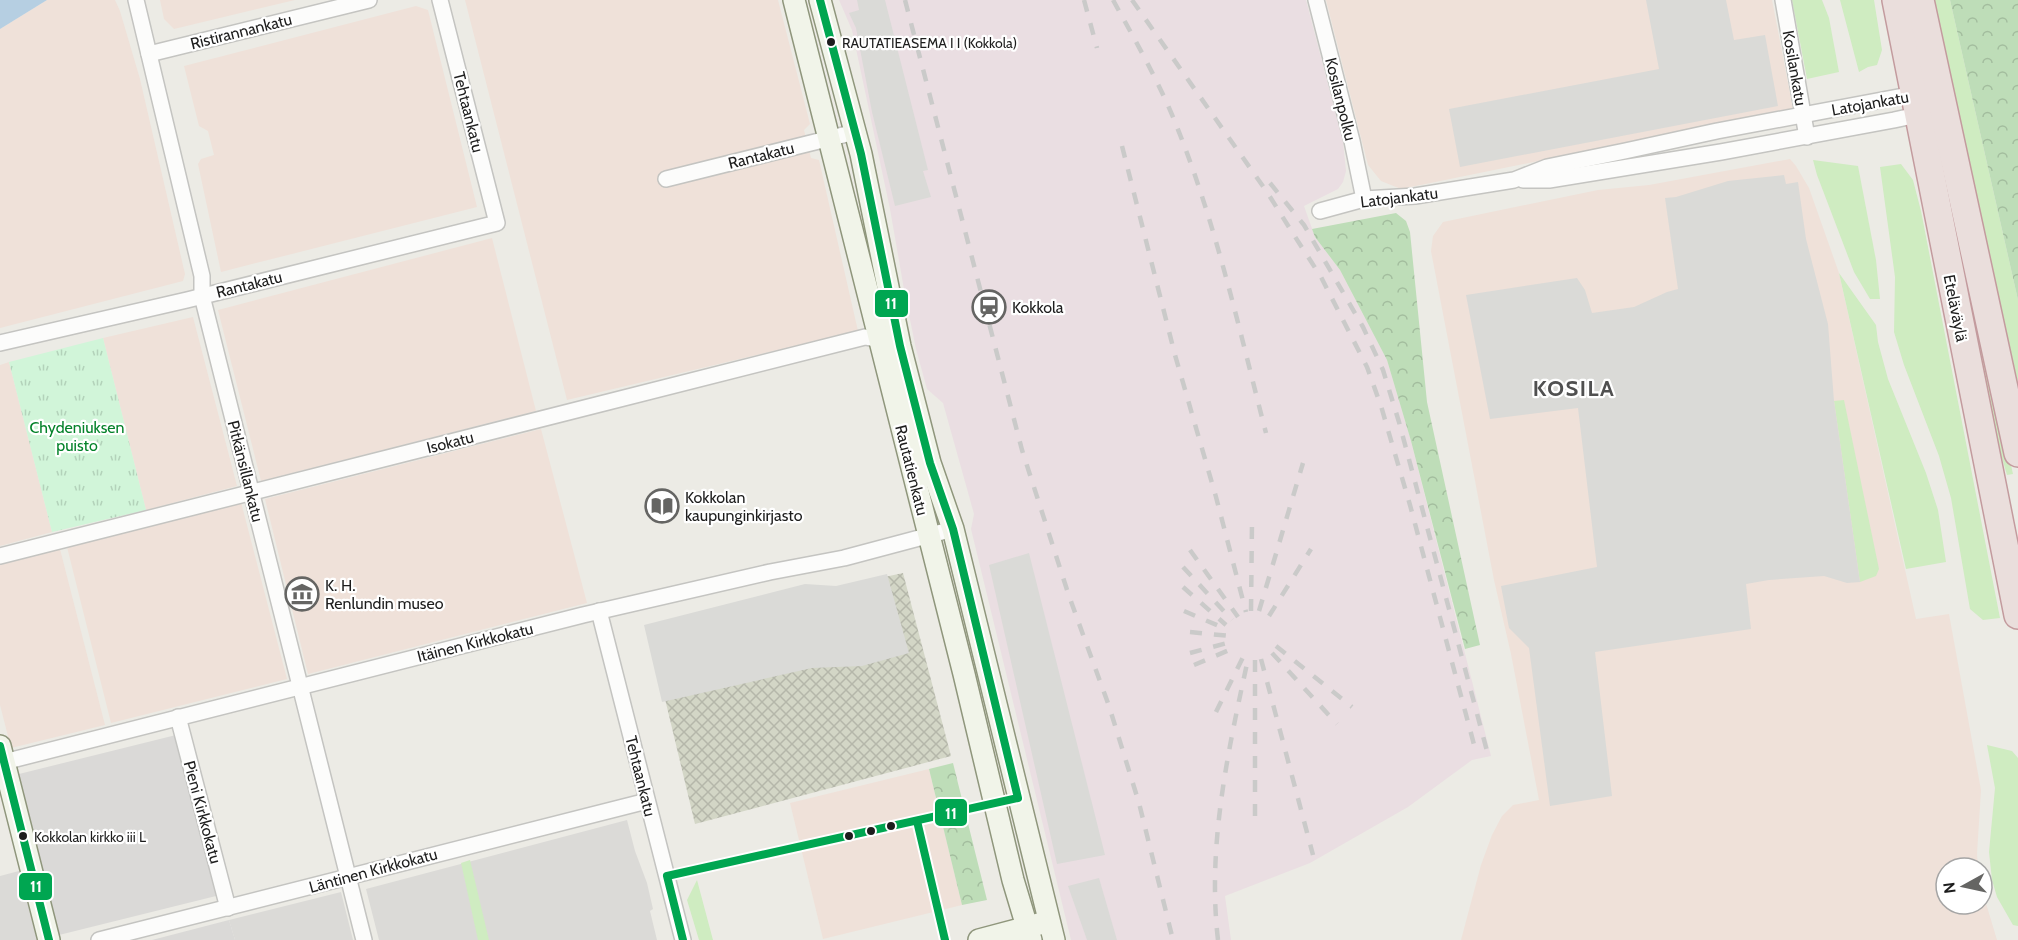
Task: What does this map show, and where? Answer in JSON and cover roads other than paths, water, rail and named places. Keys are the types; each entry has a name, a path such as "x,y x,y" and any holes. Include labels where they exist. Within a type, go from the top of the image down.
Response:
{"highway":[{"name":"Eteläväylä","path":"1896,0 2018,615"},
{"name":"Eteläväylä","path":"1920,0 2018,453"}],"main road":[{"name":"Rautatienkatu","path":"794,0 1013,880 1030,934"},
{"name":"Rautatienkatu","path":"820,0 855,132 900,346 930,463 953,529 1051,931"},
{"path":"1,757 49,940"},
{"path":"979,940 1051,931"}],"street":[{"name":"Pitkänsillankatu","path":"136,0 202,276 202,296 364,940"},
{"name":"Ristirannankatu","path":"149,54 369,0"},
{"name":"Tehtaankatu","path":"440,0 497,223"},
{"name":"Kosilanpolku","path":"1316,0 1365,199"},
{"name":"Kosilankatu","path":"1783,0 1807,137"},
{"name":"Latojankatu","path":"1320,211 1365,199 1415,196 1514,180 1550,180 1807,137 1940,99"},
{"name":"Latojankatu","path":"1514,180 1547,167 1804,114 1916,104"},
{"name":"Rantakatu","path":"666,179 855,132"},
{"name":"Rantakatu","path":"0,343 497,223"},
{"name":"Isokatu","path":"0,555 865,338 879,339 900,346"},
{"name":"Itäinen Kirkkokatu","path":"1,757 178,717 599,611 770,572 844,558 953,529"},
{"name":"Tehtaankatu","path":"599,611 683,940"},
{"name":"Pieni Kirkkokatu","path":"178,717 228,908"},
{"name":"Läntinen Kirkkokatu","path":"99,940 647,801"}],"water":[{"path":"0,0 47,0 0,29"}],"railway":[{"path":"905,0 1022,450 1069,596 1109,706 1139,803 1173,940"},
{"path":"1084,0 1097,48"},
{"path":"1113,0 1161,91 1190,160 1226,276 1266,433"},
{"path":"1132,0 1267,192 1321,277 1367,367 1410,505 1476,752"},
{"path":"1122,146 1175,355 1246,612"},
{"path":"1270,183 1304,225 1363,327 1383,370 1487,751"},
{"path":"1259,611 1303,463"},
{"path":"1251,611 1252,521"},
{"path":"1269,616 1311,549"},
{"path":"1190,550 1238,617"},
{"path":"1183,567 1232,620"},
{"path":"1183,587 1226,625"},
{"path":"1184,611 1226,629"},
{"path":"1190,632 1230,636"},
{"path":"1190,653 1231,642"},
{"path":"1276,646 1352,707"},
{"path":"1194,665 1234,648"},
{"path":"1272,653 1337,724"},
{"path":"1216,712 1243,657"},
{"path":"1218,940 1215,905 1217,834 1233,728 1248,659"},
{"path":"1261,659 1313,855"},
{"path":"1255,660 1255,822"}],"place":[{"name":"RAUTATIEASEMA I I (Kokkola)","path":"831,42"},
{"name":"Kokkola","path":"989,307"},
{"name":"Kokkolan kaupunginkirjasto","path":"662,506"},
{"name":"K. H. Renlundin museo","path":"302,594"},
{"name":"Kokkolan kirkko iii L","path":"23,836"}],"district":[{"name":"KOSILA","path":"1574,388"}],"park label":[{"name":"Chydeniuksen puisto","path":"77,436"}]}
